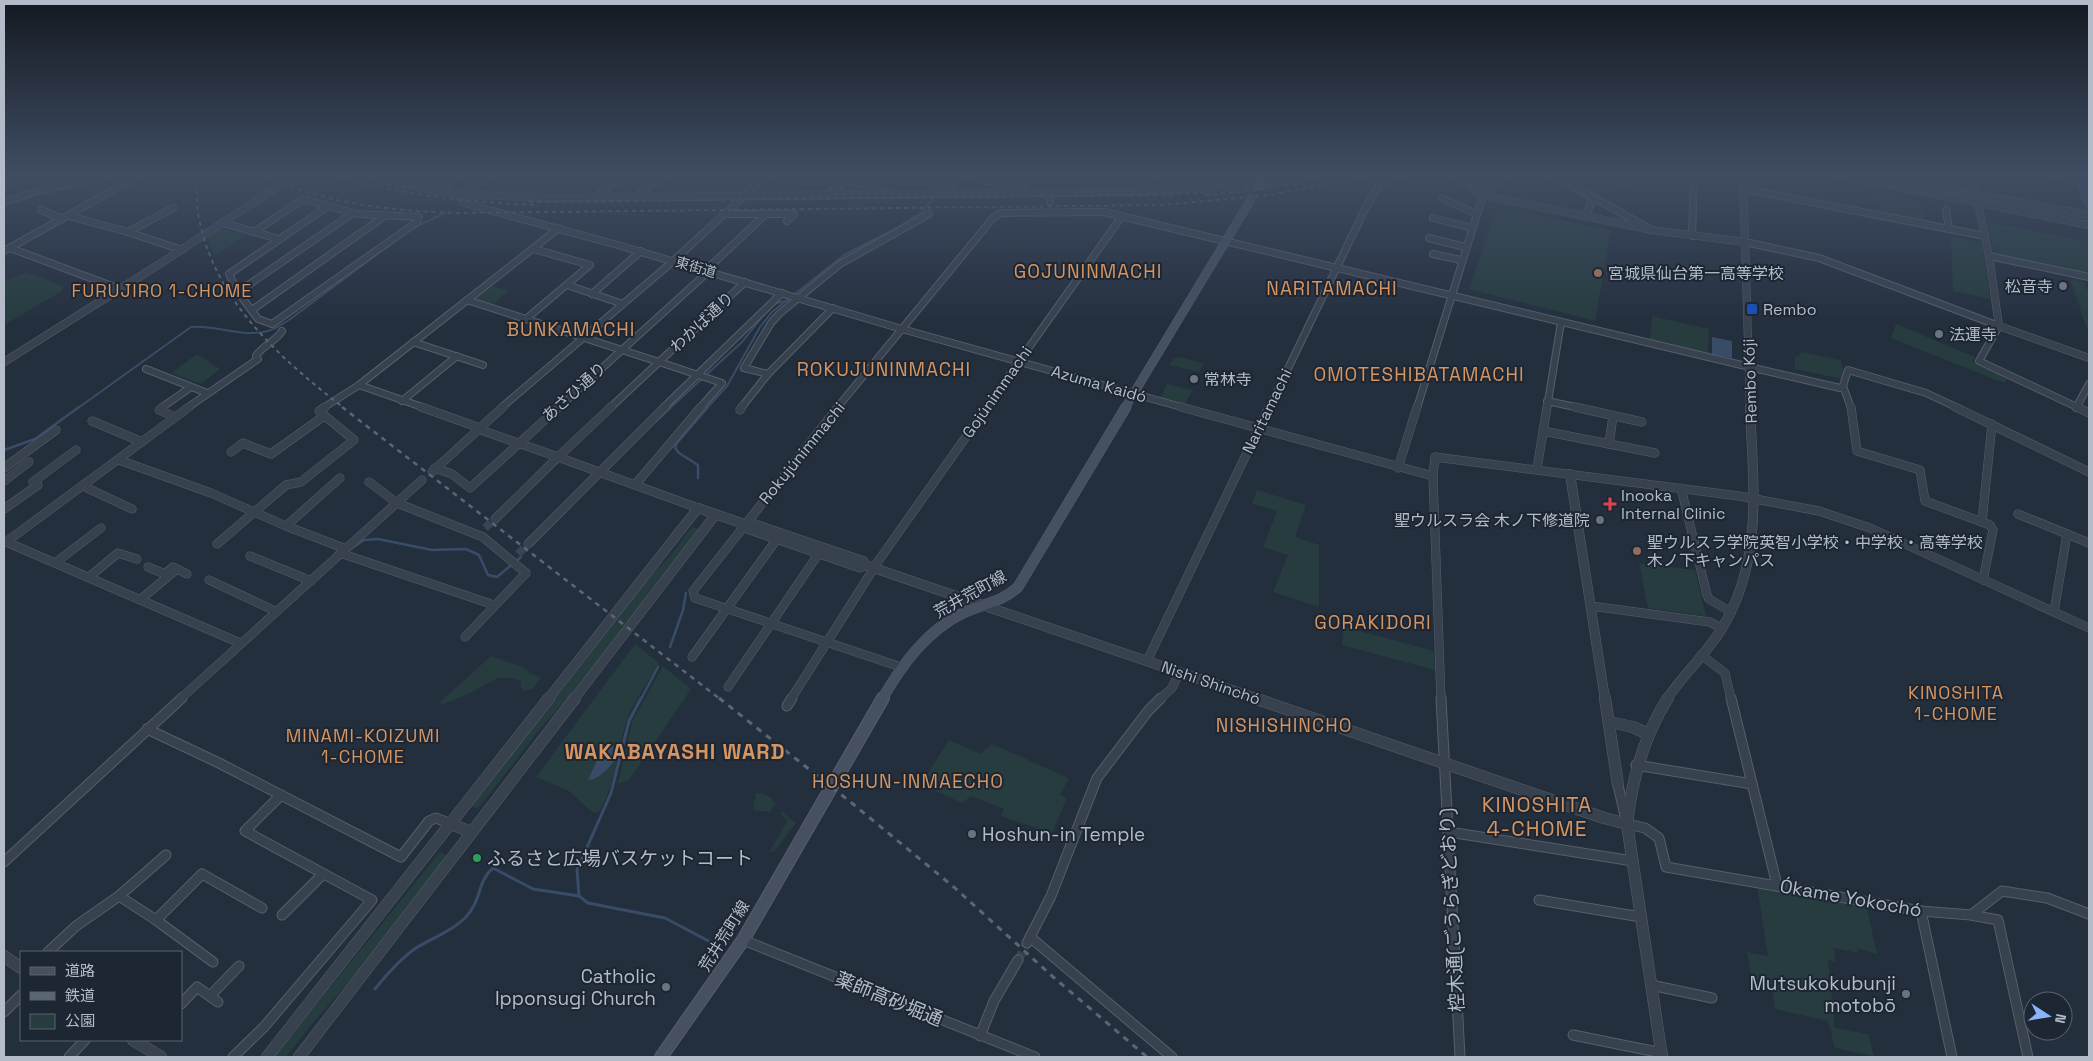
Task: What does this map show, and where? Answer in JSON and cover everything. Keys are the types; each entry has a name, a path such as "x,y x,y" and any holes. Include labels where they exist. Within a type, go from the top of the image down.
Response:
{"main road":[{"name":"荒井荒町線","path":"661,1057 720,976 743,940 901,667 922,643 957,616 1012,594 1018,587 1236,224"}],"street":[{"path":"4,251 56,224"},
{"path":"90,224 128,232 182,250"},
{"path":"128,232 144,224"},
{"path":"4,362 222,224"},
{"path":"225,224 279,239"},
{"path":"254,232 267,224"},
{"path":"302,224 228,274 238,292 258,319 272,324 414,224"},
{"path":"238,292 338,224"},
{"path":"252,310 374,224"},
{"name":"東街道","path":"539,224 800,298"},
{"path":"479,428 714,224"},
{"name":"あさひ通り","path":"479,428 434,470 452,474 470,488 707,271 756,224"},
{"path":"768,374 744,368 775,318 840,264 912,224"},
{"name":"Rokujúnimmachi","path":"727,609 695,598 693,591 744,524 902,328 990,224"},
{"name":"Gojúnimmachi","path":"787,706 869,567 1117,224"},
{"name":"Rokujúnimmachi","path":"1153,224 1749,367 1840,388 1843,386"},
{"name":"Naritamachi","path":"1147,661 1359,224"},
{"path":"1455,224 1472,228"},
{"path":"1398,468 1473,224"},
{"path":"1621,224 1692,236 1745,242 1819,258 2089,358"},
{"path":"1640,224 1652,230"},
{"path":"1692,224 1692,236"},
{"name":"Rembo Kóji","path":"1745,224 1753,498"},
{"path":"1922,224 1986,236"},
{"path":"1948,224 1949,229"},
{"path":"1983,224 1999,326 1979,361 2089,413"},
{"path":"217,544 286,485 301,482 354,440 319,411 359,385 559,228"},
{"path":"1429,238 1465,247"},
{"path":"10,248 120,289"},
{"path":"526,319 590,265 534,249"},
{"path":"592,294 641,252"},
{"path":"1433,254 1462,260"},
{"path":"1989,256 2089,277"},
{"name":"わかば通り","path":"495,519 558,457 745,282"},
{"path":"567,285 623,304"},
{"path":"528,544 702,377 785,293"},
{"name":"Azuma Kaidó","path":"800,298 1259,429 1433,476"},
{"path":"467,300 722,383 635,485"},
{"path":"740,410 768,374 833,308"},
{"path":"1536,469 1561,322"},
{"path":"5,542 175,417 258,359 256,356 259,351 275,341 282,331"},
{"path":"413,342 483,366"},
{"path":"402,401 457,356"},
{"path":"146,369 207,394"},
{"path":"1983,580 1993,530 1990,526 1925,501 1925,488 1920,483 1920,470 1857,452 1850,402 1843,386 1848,370 1926,393 2089,472"},
{"path":"2076,408 2089,384"},
{"path":"359,385 698,508 744,524 749,522 864,561 869,567"},
{"path":"175,417 159,410 191,387"},
{"path":"1547,401 1642,422"},
{"path":"231,452 243,443 271,454 324,416"},
{"path":"1609,444 1613,416"},
{"path":"92,421 142,442"},
{"path":"1982,522 1992,424"},
{"path":"4,468 56,430"},
{"path":"1543,430 1655,453"},
{"path":"4,509 38,484 33,482 76,450"},
{"path":"1433,476 1435,457 1753,498 1819,511 1849,521 2089,628"},
{"path":"119,460 212,494 343,551 494,605"},
{"path":"4,480 29,462"},
{"path":"1570,474 1618,785 1633,861 1662,1055 1573,1035"},
{"name":"椌木通(ごうらぎどおり)","path":"1433,476 1437,630 1460,1057"},
{"path":"286,526 340,478"},
{"path":"4,862 240,643 422,480"},
{"path":"369,482 397,503 478,535 515,560 526,573 465,637"},
{"path":"83,486 132,509"},
{"path":"1681,488 1707,595 1709,599 1731,612"},
{"path":"1627,824 1636,765 1648,734 1670,695 1721,628 1742,590 1752,553 1753,498"},
{"path":"267,1057 698,508"},
{"path":"299,1057 716,514"},
{"path":"2018,514 2089,543"},
{"path":"744,524 744,528 818,554 860,568 869,567"},
{"path":"55,563 101,528"},
{"path":"478,535 485,528"},
{"path":"2054,612 2067,534"},
{"path":"692,657 777,539"},
{"path":"5,542 240,643"},
{"path":"89,577 118,553 137,559"},
{"path":"728,687 818,554"},
{"path":"250,556 311,581"},
{"path":"148,567 165,574 173,568 187,574"},
{"name":"Nishi Shinchó","path":"869,567 1604,818 1627,824"},
{"path":"141,599 177,569"},
{"path":"209,580 276,611"},
{"path":"1591,606 1710,622 1721,628"},
{"path":"727,609 901,667"},
{"path":"1701,655 1725,673 1777,885"},
{"path":"1172,1057 1029,940 1051,896 1097,778 1148,711 1172,688 1179,673"},
{"path":"1609,722 1633,726 1648,734"},
{"path":"147,729 219,762 400,857 429,821 436,818 471,832"},
{"path":"1636,765 1752,784"},
{"path":"233,1057 264,1027 372,900 245,832 281,795"},
{"name":"Ókame Yokochó","path":"1627,824 1644,828 1659,838 1666,867 1921,911 1971,915 1998,920 2028,1057"},
{"path":"1449,832 1633,861"},
{"path":"49,951 76,926 119,896 166,855"},
{"path":"156,920 202,874 262,908"},
{"path":"282,915 323,874"},
{"path":"1971,915 2002,891 2032,893 2089,914"},
{"path":"119,896 156,920 213,962"},
{"path":"1539,900 1641,917"},
{"path":"1921,911 1952,1057"},
{"name":"薬師高砂堀通","path":"743,940 1036,1057"},
{"path":"330,950 346,957"},
{"path":"4,956 20,967"},
{"path":"980,1036 994,1001 1018,960"},
{"path":"182,1003 196,987 214,999 239,966"},
{"path":"1651,985 1712,998"},
{"path":"4,1012 20,996"},
{"path":"69,1057 84,1041"},
{"path":"142,1042 161,1057"}],"green space":[{"path":"1492,224 1579,224 1611,230 1595,321 1469,289"},
{"path":"1988,224 2089,242 2089,274 2000,256 1994,252"},
{"path":"224,229 247,235 215,256 207,237 218,230"},
{"path":"1951,236 1982,243 1990,299 1953,291"},
{"path":"26,272 63,286 62,291 4,325 4,282"},
{"path":"2070,279 2084,282 2089,291 2089,330 2087,329"},
{"path":"492,286 509,291 492,305 475,300 474,297"},
{"path":"1652,316 1709,329 1708,354 1650,340"},
{"path":"1896,324 1975,357 1972,361 2008,378 2004,383 1891,338"},
{"path":"1801,352 1841,360 1844,373 1842,379 1795,369 1795,356 1798,357"},
{"path":"196,355 220,369 201,384 171,373"},
{"path":"1182,357 1204,364 1199,372 1169,365 1173,359"},
{"path":"1167,384 1193,390 1183,406 1160,399"},
{"path":"1257,490 1306,505 1295,537 1319,545 1319,607 1273,592 1288,555 1263,547 1277,511 1252,504"},
{"path":"692,527 699,529 577,687 540,729 478,809 471,806 643,584 670,556"},
{"path":"1639,563 1695,570 1706,616 1648,608"},
{"path":"1344,627 1434,651 1435,670 1342,645"},
{"path":"635,644 659,663 627,720 605,801 599,812 592,812 569,791 536,777"},
{"path":"491,656 525,668 530,673 541,678 533,688 525,691 521,688 521,682 514,678 498,678 468,694 444,704 439,703"},
{"path":"663,666 691,689 629,780 618,784 632,722"},
{"path":"949,740 980,754 992,744 1069,778 1060,795 1067,798 1052,833 1001,816 1004,809 971,796 962,803 921,784"},
{"path":"756,793 768,796 778,806 774,805 770,812 753,810"},
{"path":"782,812 796,823 774,852 770,851 787,821 780,813"},
{"path":"440,852 447,856 355,975 286,1057 274,1057"},
{"path":"1757,886 1866,904 1877,954 1857,948 1858,953 1834,948 1836,962 1828,960 1835,1028 1868,1034 1874,1056 1835,1048 1828,1021 1775,1009 1771,984 1752,980 1747,952 1768,956"}],"water":[{"path":"1712,337 1732,341 1732,358 1712,354"},
{"path":"613,746 615,756 611,765 599,776 588,780 603,747"}],"waterway":[{"path":"413,228 423,224"},
{"path":"786,301 844,255 904,224"},
{"path":"78,408 191,327 249,333 259,333 276,328 400,237"},
{"path":"707,408 727,386 760,327 772,312 786,301"},
{"path":"776,303 786,301"},
{"path":"670,408 742,342 766,312"},
{"path":"4,450 35,439 79,407"},
{"path":"656,421 671,407"},
{"path":"698,478 698,465 679,453 675,448 677,443 708,407"},
{"path":"531,546 571,506"},
{"path":"352,548 364,540 378,539 432,550 466,549 479,555 488,575 497,577 521,557"},
{"path":"670,647 683,610 686,593"},
{"path":"641,699 658,667"},
{"path":"579,896 577,870 611,793 629,721 641,698"},
{"path":"375,989 410,952 454,927 465,918 474,905 484,879 493,868 533,889 579,896"},
{"path":"579,896 588,903 665,918 718,946"}],"tunnel":[{"path":"485,528 495,519"},
{"path":"518,554 528,544"},
{"path":"1018,960 1027,943"}],"railway":[{"path":"201,224 209,252 221,279 255,328 298,370 344,408"},
{"path":"342,407 720,699"},
{"path":"719,698 955,888 1052,976 1147,1057"}],"place":[{"name":"宮城県仙台第一高等学校","path":"1598,273"},
{"name":"松音寺","path":"2063,286"},
{"name":"Rembo","path":"1752,309"},
{"name":"法運寺","path":"1939,334"},
{"name":"常林寺","path":"1194,379"},
{"name":"Inooka Internal Clinic","path":"1610,504"},
{"name":"聖ウルスラ会 木ノ下修道院","path":"1600,520"},
{"name":"聖ウルスラ学院英智小学校・中学校・高等学校 木ノ下キャンパス","path":"1637,551"},
{"name":"Hoshun-in Temple","path":"972,834"},
{"name":"ふるさと広場バスケットコート","path":"477,858"},
{"name":"Catholic Ipponsugi Church","path":"666,987"},
{"name":"Mutsukokubunji motobō","path":"1906,994"}],"district":[{"name":"GOJUNINMACHI","path":"1088,271"},
{"name":"NARITAMACHI","path":"1332,288"},
{"name":"FURUJIRO 1-CHOME","path":"162,290"},
{"name":"BUNKAMACHI","path":"571,329"},
{"name":"ROKUJUNINMACHI","path":"884,369"},
{"name":"OMOTESHIBATAMACHI","path":"1419,374"},
{"name":"GORAKIDORI","path":"1373,622"},
{"name":"KINOSHITA 1-CHOME","path":"1956,702"},
{"name":"NISHISHINCHO","path":"1284,725"},
{"name":"MINAMI-KOIZUMI 1-CHOME","path":"363,745"},
{"name":"WAKABAYASHI WARD","path":"675,751"},
{"name":"HOSHUN-INMAECHO","path":"908,781"},
{"name":"KINOSHITA 4-CHOME","path":"1537,816"}]}
